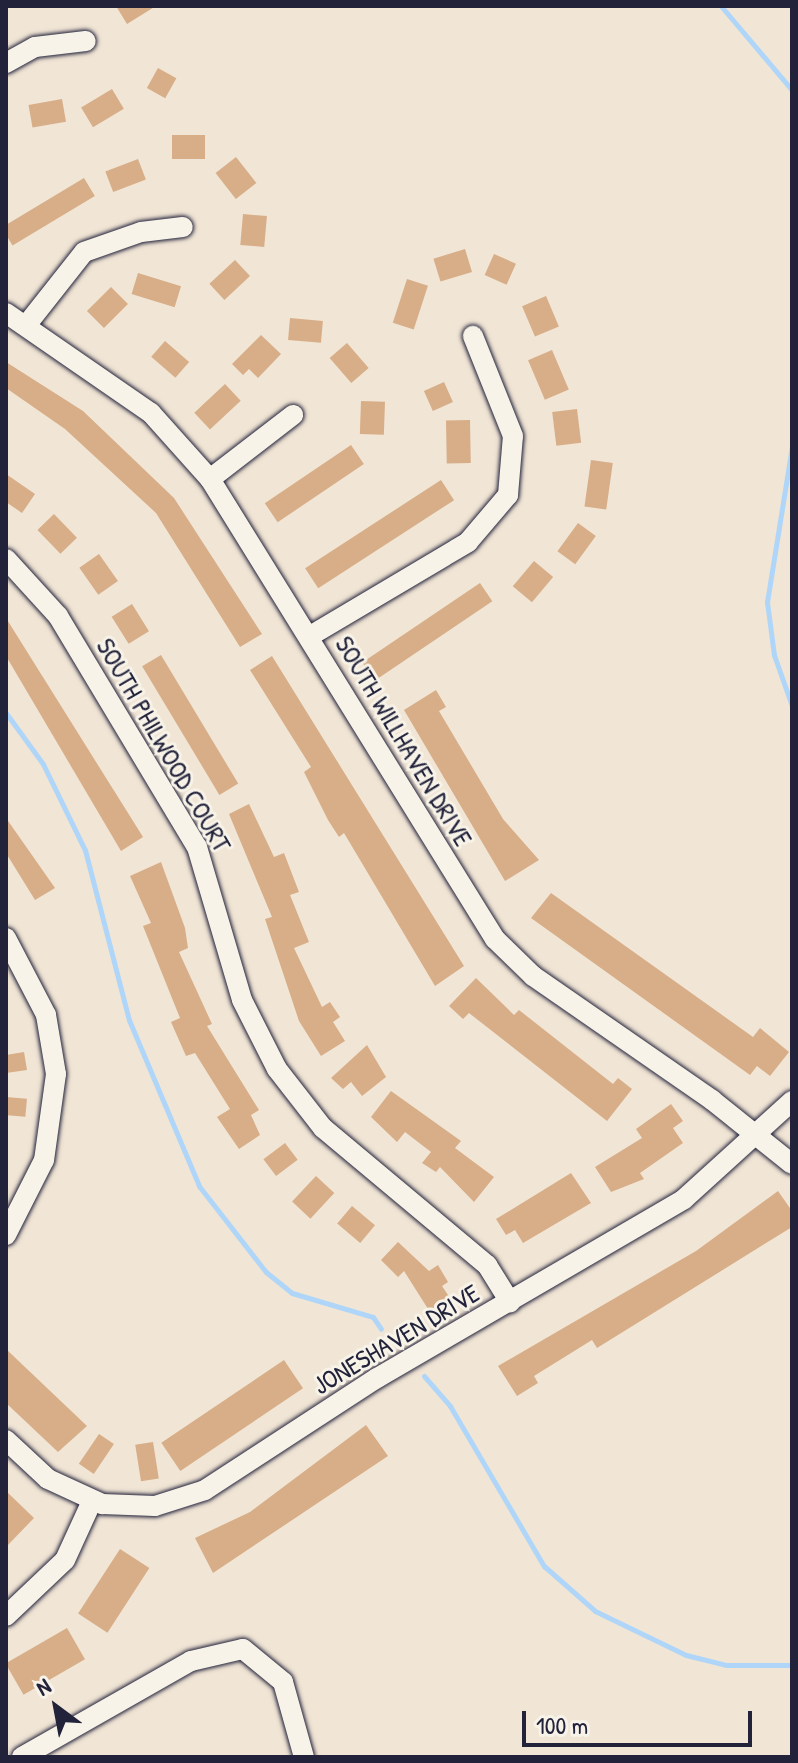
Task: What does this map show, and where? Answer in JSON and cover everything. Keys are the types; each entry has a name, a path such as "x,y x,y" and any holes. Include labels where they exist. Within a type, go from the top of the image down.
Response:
{"street":[{"path":"6,63 35,47 86,41"},
{"path":"28,323 84,252 141,232 183,227"},
{"name":"SOUTH WILLHAVEN DRIVE","path":"6,313 28,323 151,413 210,479 495,939 533,976 758,1135 792,1164"},
{"path":"310,636 468,542 508,495 513,436 473,336"},
{"path":"210,479 293,415"},
{"name":"SOUTH PHILWOOD COURT","path":"6,559 58,616 197,847 242,1000 277,1069 323,1128 487,1265 510,1302"},
{"path":"6,938 46,1015 56,1074 44,1160 6,1235"},
{"name":"JONESHAVEN DRIVE","path":"6,1440 48,1479 92,1501 155,1506 205,1490 684,1199 792,1101"},
{"path":"6,1616 31,1600 65,1560 92,1501"},
{"path":"22,1757 191,1661 243,1649 283,1682 304,1757"}],"building":[{"path":"116,6 156,6 127,24"},
{"path":"158,68 176,78 165,98 147,88"},
{"path":"112,89 124,109 93,127 81,108"},
{"path":"62,99 66,122 33,128 29,105"},
{"path":"172,135 205,135 205,159 172,159"},
{"path":"236,157 256,183 236,199 216,173"},
{"path":"138,159 146,180 113,192 105,172"},
{"path":"84,178 95,196 13,245 6,235 6,225"},
{"path":"243,214 267,216 264,247 240,245"},
{"path":"465,249 472,272 440,282 433,259"},
{"path":"494,254 516,264 507,285 485,275"},
{"path":"235,260 250,276 224,300 209,284"},
{"path":"138,273 181,286 175,307 132,294"},
{"path":"407,279 428,286 414,330 393,323"},
{"path":"111,287 128,304 104,328 87,311"},
{"path":"546,296 559,326 535,337 522,306"},
{"path":"290,318 323,321 321,343 288,340"},
{"path":"261,335 281,354 258,378 249,369 243,375 232,364"},
{"path":"165,341 189,362 175,378 151,357"},
{"path":"347,343 369,368 351,383 330,358"},
{"path":"552,350 569,390 545,400 528,360"},
{"path":"6,362 83,411 174,498 262,634 240,647 156,513 65,429 6,388"},
{"path":"444,382 453,402 433,411 424,391"},
{"path":"225,384 241,401 210,429 194,413"},
{"path":"361,401 385,402 384,435 360,434"},
{"path":"577,409 581,443 556,446 552,412"},
{"path":"446,420 470,420 471,463 447,463"},
{"path":"351,445 364,464 278,522 265,503"},
{"path":"591,460 613,463 606,510 584,507"},
{"path":"6,474 35,494 22,513 6,502"},
{"path":"441,480 454,500 318,588 305,568"},
{"path":"54,514 77,538 60,554 37,530"},
{"path":"578,523 596,536 575,564 557,551"},
{"path":"99,554 118,581 98,595 79,568"},
{"path":"534,561 553,577 532,602 513,586"},
{"path":"480,583 492,601 375,681 362,662"},
{"path":"132,604 149,631 129,644 112,617"},
{"path":"6,618 143,837 121,851 6,656"},
{"path":"161,655 238,784 219,795 142,666"},
{"path":"272,656 464,966 435,986 344,833 339,837 328,820 304,772 311,767 250,670"},
{"path":"436,690 446,707 439,711 503,819 539,860 505,881 404,710"},
{"path":"249,804 274,857 284,853 299,892 290,895 309,942 294,948 322,1007 330,1002 340,1017 333,1022 345,1041 321,1056 299,1021 265,919 272,917 229,814"},
{"path":"6,818 55,888 35,900 6,853"},
{"path":"161,862 185,928 188,948 179,952 212,1024 207,1026 259,1110 251,1115 260,1135 239,1149 217,1117 230,1109 195,1053 186,1056 171,1022 180,1018 143,926 151,923 130,876"},
{"path":"551,893 753,1037 760,1028 789,1052 770,1076 757,1066 750,1075 531,918"},
{"path":"476,978 514,1015 519,1010 613,1084 618,1078 632,1089 607,1121 469,1013 463,1019 449,1006"},
{"path":"367,1045 386,1077 362,1096 351,1082 343,1089 331,1078"},
{"path":"24,1052 27,1070 6,1073 6,1055"},
{"path":"391,1091 461,1141 455,1148 494,1177 474,1202 440,1167 436,1172 422,1163 431,1152 405,1132 397,1142 371,1117"},
{"path":"6,1097 27,1099 25,1117 6,1115"},
{"path":"671,1104 683,1121 673,1128 683,1143 640,1173 644,1179 611,1192 595,1167 642,1138 636,1129"},
{"path":"285,1143 298,1160 276,1176 263,1159"},
{"path":"571,1173 591,1203 523,1243 515,1230 506,1235 496,1219"},
{"path":"316,1176 334,1193 310,1219 292,1202"},
{"path":"778,1191 792,1211 792,1227 597,1348 592,1340 534,1376 538,1383 517,1396 498,1366 696,1251"},
{"path":"352,1206 375,1225 360,1243 337,1224"},
{"path":"398,1242 429,1271 438,1265 448,1282 442,1286 450,1298 430,1312 404,1271 398,1277 381,1260"},
{"path":"6,1349 87,1426 58,1452 6,1403"},
{"path":"284,1360 303,1388 180,1471 161,1443"},
{"path":"366,1425 388,1456 213,1573 195,1538 250,1512"},
{"path":"99,1434 114,1444 94,1474 79,1464"},
{"path":"153,1442 159,1479 141,1481 135,1445"},
{"path":"6,1491 34,1518 6,1547"},
{"path":"120,1549 149,1568 107,1633 78,1614"},
{"path":"67,1628 85,1659 24,1695 6,1663"}],"waterway":[{"path":"721,6 792,90"},
{"path":"792,446 767,602 774,655 792,706"},
{"path":"6,713 43,764 85,850 129,1020 199,1186 266,1272 292,1293 373,1317 381,1329"},
{"path":"424,1376 450,1406 544,1566 595,1611 686,1655 726,1665 792,1665"}]}
